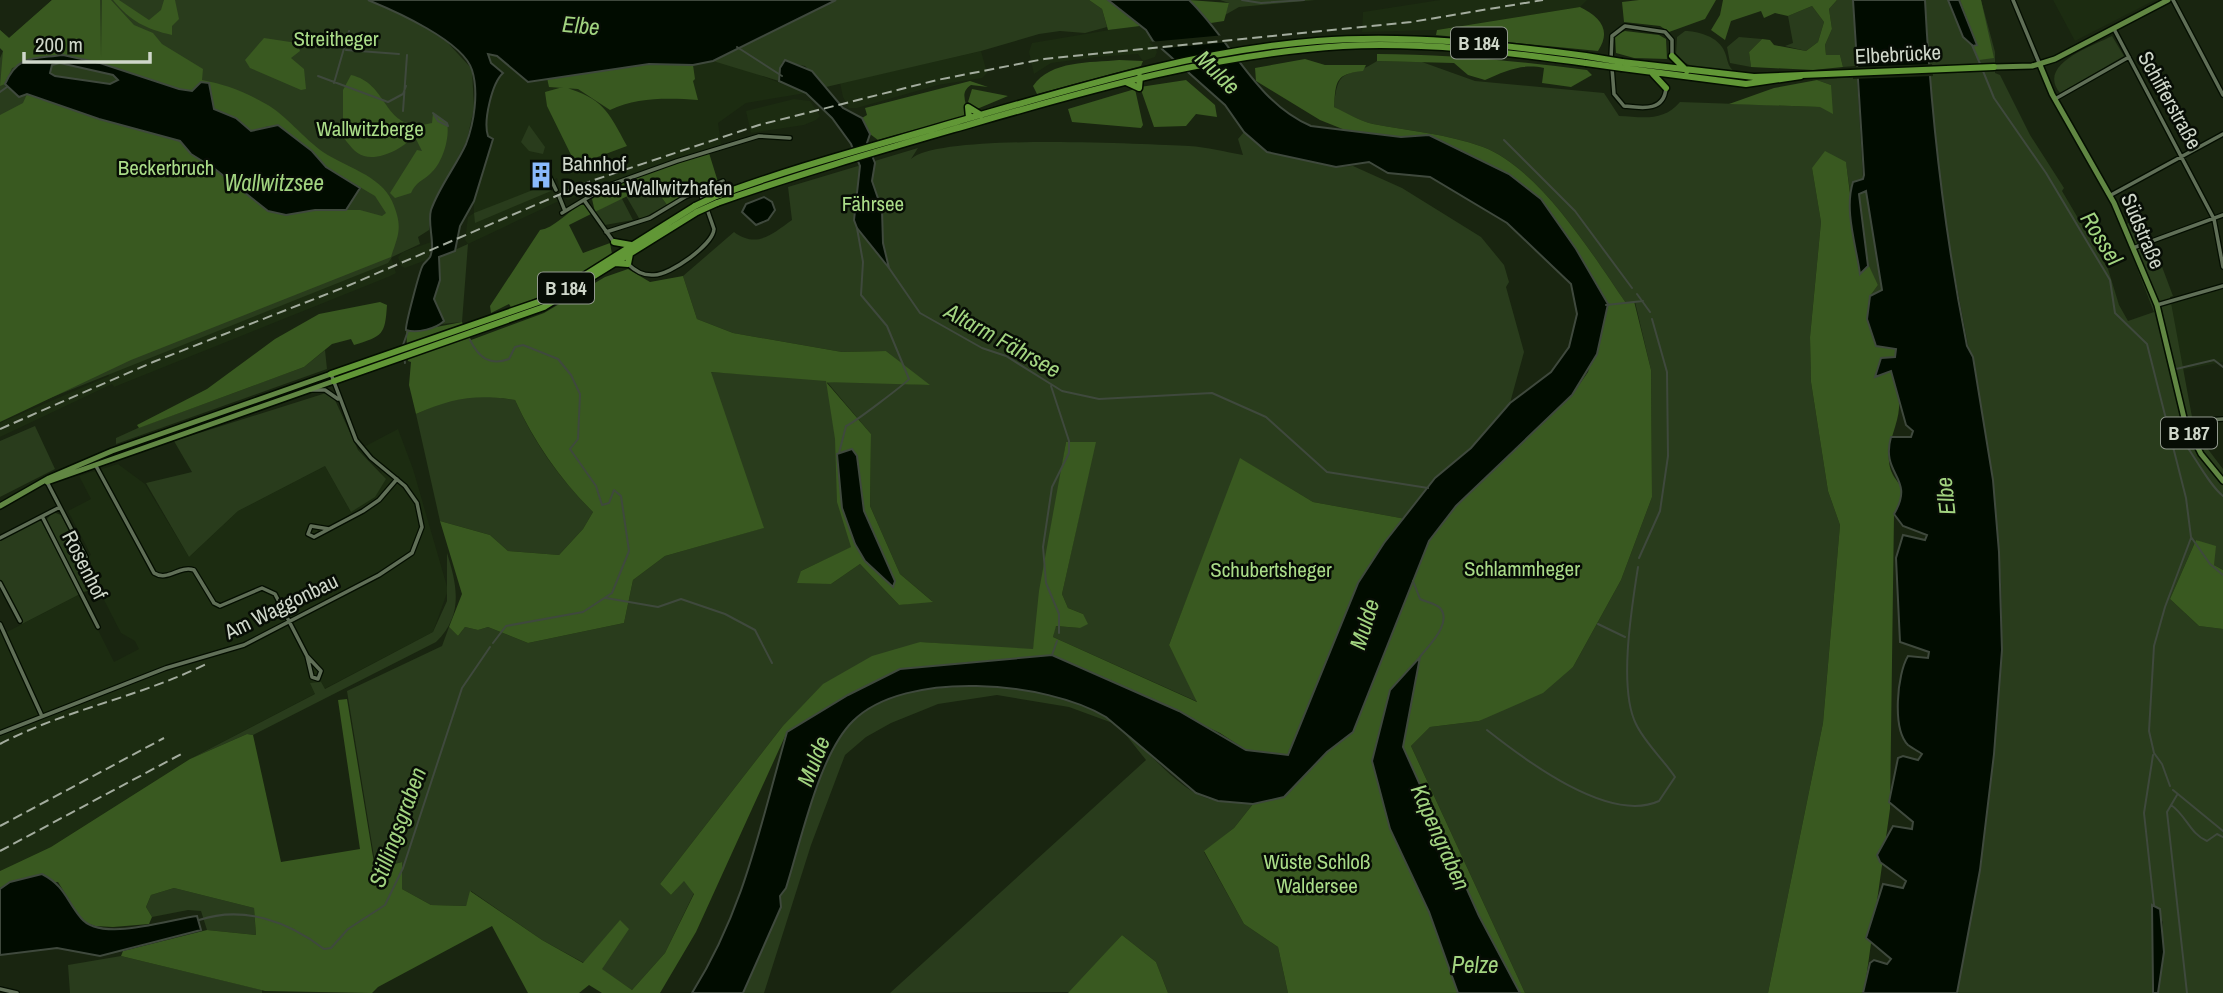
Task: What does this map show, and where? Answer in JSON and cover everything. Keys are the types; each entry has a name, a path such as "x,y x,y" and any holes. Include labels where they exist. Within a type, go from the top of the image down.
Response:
{"highway":[{"name":"B 184","path":"881,147 1163,68 1247,53 1316,45 1453,41 1586,59 1653,73 1746,84 1802,76"},
{"path":"1666,68 1672,56 1686,71"},
{"name":"B 184","path":"1622,65 1754,77 1802,76"},
{"name":"Elbebrücke","path":"1802,76 1994,67"},
{"name":"B 184","path":"1062,95 1124,81 1139,88 1140,77 1163,68"},
{"path":"1653,73 1665,88 1671,75"},
{"path":"969,118 968,107 981,115"},
{"name":"B 184","path":"467,331 547,299 631,245 715,200 969,118 1009,110"},
{"name":"B 184","path":"332,378 397,354 544,307 696,209"},
{"path":"618,254 614,242 631,245"},
{"path":"615,263 628,264 630,254"}],"main road":[{"name":"B 184","path":"1994,67 2040,65 2170,0"},
{"name":"Südstraße","path":"2040,65 2054,99 2111,195 2157,305 2185,422 2201,454 2223,481"},
{"name":"B 184","path":"47,482 311,390 332,378"},
{"name":"B 184","path":"0,506 101,455 332,378"}],"street":[{"name":"Südstraße","path":"2012,0 2040,65"},
{"path":"2170,0 2223,95"},
{"path":"1665,88 1662,100 1655,106 1620,104 1614,90 1611,38 1614,31 1625,26 1662,31 1672,40 1672,56"},
{"name":"Schifferstraße","path":"2114,29 2214,219 2223,267"},
{"path":"2054,99 2129,57"},
{"path":"559,196 563,212 616,182 749,139 771,134 790,138"},
{"path":"2111,195 2223,134"},
{"path":"544,165 556,190"},
{"path":"607,232 650,218 723,181"},
{"path":"628,264 642,274 661,274 710,242 714,226 699,191"},
{"path":"584,200 614,242"},
{"path":"2133,248 2223,215"},
{"path":"2157,305 2223,286"},
{"name":"Am Waggonbau","path":"0,733 166,668 231,650 397,565 414,550 421,535 421,514 411,494 371,458 356,440 332,378"},
{"path":"311,390 325,390 339,400"},
{"path":"2194,421 2223,419"},
{"path":"95,464 154,573 163,576 187,568 194,570 214,603 220,606 257,590 269,589 307,656 312,677 318,679 322,672 307,656"},
{"path":"329,529 313,525 308,534 314,537 329,529 374,505 397,479"},
{"name":"Rosenhof","path":"47,482 86,557"},
{"name":"Rosenhof","path":"0,538 60,507"},
{"name":"Rosenhof","path":"43,518 98,627"},
{"path":"0,583 20,621"},
{"path":"0,624 41,715"},
{"path":"0,989 18,993"}],"shaded area":[{"path":"1440,0 1587,0 1580,7 1437,30 1362,32 1363,12"},
{"path":"2053,0 2155,0 2075,41"},
{"path":"1140,26 1151,36 1157,52 1155,57 1143,61 1138,54 1051,63 1034,74 1029,52 1032,43"},
{"path":"981,51 987,73 982,78 938,85 857,108 849,108 843,97 840,83"},
{"path":"492,53 528,82 713,61 739,67 806,93 746,103 718,123 721,145 568,200 562,196 557,178 548,184 559,201 468,244 465,240 468,217 474,213 474,201 493,139 488,136 485,125 493,81 487,54"},
{"path":"794,99 810,101 820,116 804,125 751,133 746,111"},
{"path":"431,242 429,259 405,268 401,266 398,257 403,252"},
{"path":"391,257 396,273 388,277 114,387 112,384 0,437 0,423 109,376 107,371"},
{"path":"2223,289 2223,362 2182,370 2171,302"},
{"path":"398,429 413,469 448,590 433,632 190,759 51,847 0,871 0,629 3,634 80,594 114,662 139,649 135,641 121,633 83,559 91,555 68,511 91,499 79,476 118,464 145,484 189,557 238,511 325,466 351,512 382,472 358,450"}],"green space":[{"name":"Beckerbruch","path":"52,0 368,0 417,22 446,41 472,69 474,108 467,140 431,210 429,230 418,237 420,244 392,257 388,263 0,418 0,58 3,51 0,48 0,30 9,38"},
{"path":"52,0 100,0 101,57 102,0 111,0 134,25 153,33 162,44 203,69 202,80 235,89 266,104 323,152 379,184 392,201 398,217 398,236 391,257 131,360 0,422 0,115 23,103 27,94 98,119 180,141 191,154 215,169 244,193 286,215 315,210 360,210 382,216 386,213 375,196 326,167 312,151 269,126 251,131 236,118 214,109 208,83 201,82 192,91 179,89 100,63 63,55 12,68 5,84 0,86 3,51 0,48 0,30 9,38"},
{"path":"113,0 119,0 149,20 161,10 164,0 175,0 179,19 172,26 172,35 163,33 132,19"},
{"path":"836,0 1089,0 1102,9 1107,27 1085,33 1060,31 1039,34 981,51 826,87 805,66 782,62 779,81 713,61"},
{"path":"1089,0 1108,0 1140,26 1108,30 1102,9"},
{"path":"1189,0 1229,3 1224,21 1211,23"},
{"path":"1220,0 1315,0 1239,7 1225,15 1229,3"},
{"path":"1716,0 1705,19 1669,32 1660,26 1624,22 1622,2"},
{"path":"1723,0 1837,0 1829,9 1832,29 1825,45 1826,55 1840,55 1843,67 1813,70 1751,67 1749,52 1762,39 1770,40 1774,45 1806,51 1818,42 1824,22 1812,6 1788,16 1775,13 1764,18 1761,11 1731,21 1725,40 1711,30 1720,15"},
{"path":"1837,0 1853,0 1856,66 1843,67 1840,55 1826,55 1825,45 1832,29 1829,9"},
{"path":"1925,0 1948,0 1954,17 1974,32 1959,0 1981,0 1995,52 1995,73 2000,75 2030,135 2064,188 2062,191 2108,269 2119,305 2128,321 2154,312 2121,227 2143,216 2173,296 2170,297 2192,417 2204,444 2223,469 2223,570 2214,565 2206,544 2196,540 2170,599 2199,626 2223,629 2223,993 2158,993 2163,922 2152,908 2153,993 1957,993 1980,870 2002,650 2001,583 1988,450 1945,224 1932,119"},
{"path":"1960,0 1981,0 1994,58 1979,60 1973,46 1977,45"},
{"path":"1812,6 1824,22 1818,42 1806,51 1785,46 1793,43 1788,16"},
{"path":"1580,7 1602,25 1604,37 1598,51 1436,35 1437,30"},
{"path":"1625,31 1659,35 1666,39 1667,59 1634,58 1616,53 1615,35"},
{"path":"1685,31 1700,33 1715,40 1722,47 1730,67 1736,73 1703,69 1681,60 1676,55 1677,37"},
{"path":"2112,36 2124,56 2060,93 2055,83 2055,73 2061,65 2070,57"},
{"path":"1739,37 1762,39 1749,52 1751,67 1730,63 1727,47"},
{"path":"264,38 297,43 300,51 291,58 304,69 306,89 301,90 250,68 245,60"},
{"path":"1377,54 1509,61 1587,70 1592,75 1571,87 1542,83 1544,68 1528,66 1485,80 1468,75 1454,63 1377,61"},
{"path":"1305,59 1325,65 1366,65 1363,71 1347,74 1339,80 1334,107 1373,124 1442,136 1483,147 1504,158 1525,174 1563,215 1626,303 1634,301 1651,370 1652,497 1621,580 1573,667 1543,693 1479,721 1430,727 1411,746 1525,993 1520,993 1479,916 1403,747 1420,658 1390,690 1429,912 1458,993 1288,993 1278,947 1244,924 1204,851 1234,828 1253,804 1284,796 1327,752 1353,732 1429,541 1456,506 1572,395 1588,372 1608,305 1576,249 1541,199 1509,174 1429,135 1401,137 1345,130 1320,120 1256,81 1255,68"},
{"path":"1119,60 1143,61 1141,66 1037,94 1033,86 1050,71 1060,67"},
{"path":"1377,61 1422,62 1475,81 1604,93 1619,116 1636,117 1667,113 1680,102 1820,107 1831,85 1817,80 1857,77 1863,179 1853,182 1850,191 1846,163 1812,168 1821,222 1810,337 1811,382 1828,491 1840,525 1823,723 1768,993 1525,993 1411,746 1430,727 1479,721 1573,667 1621,580 1652,497 1651,370 1635,302 1626,303 1563,215 1525,174 1504,158 1483,147 1442,136 1373,124 1334,107 1341,78"},
{"path":"649,64 693,65 693,81 698,100 642,101 610,110 578,89 549,87 547,78"},
{"name":"Wallwitzberge","path":"351,75 374,88 395,115 404,122 416,125 432,123 433,113 447,123 446,142 439,163 411,193 395,198 390,193 417,150 422,151 414,135 392,152 377,157 358,153 343,137 343,90"},
{"path":"1186,80 1215,105 1217,117 1196,114 1186,126 1154,127 1140,87"},
{"path":"1817,80 1831,85 1833,114 1820,107 1729,104 1774,88"},
{"path":"970,81 988,87 971,85 967,88 964,94 967,114 961,117 878,140 870,134 862,118 867,115 865,108"},
{"path":"563,87 596,101 609,115 627,146 576,165 547,106 545,92"},
{"path":"972,89 1008,96 977,109 968,102"},
{"path":"1135,89 1143,125 1141,128 1072,122 1068,109"},
{"path":"529,125 545,147 543,154 529,151 521,142"},
{"path":"1244,132 1267,152 1336,167 1353,166 1402,188 1481,237 1504,265 1509,282 1506,287 1524,352 1510,403 1471,448 1435,478 1406,519 1313,502 1241,459 1169,645 1198,702 1053,637 1055,626 1080,628 1083,614 1068,608 1062,594 1095,443 1066,442 1033,650 920,642 782,727 660,884 671,895 684,880 694,893 665,953 632,990 601,969 628,929 620,921 584,963 542,940 471,891 466,906 431,905 402,889 402,862 376,869 347,691 442,646 449,627 458,636 465,627 478,630 488,627 528,643 624,623 633,580 665,556 763,528 710,372 928,385 886,351 842,352 733,333 697,319 683,276 734,232 750,239 764,238 792,220 788,187 918,148 911,159 929,151 960,146 1043,142 1189,146 1243,155 1238,139","holes":["827,382 871,434 870,506 900,574 932,601 899,605 860,564 831,584 801,571 852,547"]},
{"path":"1825,151 1846,162 1860,273 1869,266 1878,285 1870,296 1896,349 1895,357 1881,358 1876,376 1891,371 1898,394 1898,415 1889,461 1893,476 1902,490 1900,503 1894,514 1890,809 1864,993 1768,993 1823,723 1840,525 1828,491 1811,382 1810,337 1821,222 1812,168"},
{"path":"709,153 718,182 667,205 652,184 595,212 592,199 616,184"},
{"path":"548,184 551,191 475,223 474,213"},
{"path":"652,184 667,205 640,220 626,196"},
{"path":"1863,191 1868,193 1882,290 1870,296 1878,285 1868,266 1859,194"},
{"path":"621,197 633,220 605,225 595,212"},
{"path":"580,205 586,205 591,214 569,225 583,253 610,243 612,254 563,286 512,309 509,304 491,313 490,306 540,230"},
{"path":"468,244 462,322 442,324 444,321 434,299 440,280 439,257"},
{"path":"628,269 650,282 683,276 697,319 733,333 842,352 886,351 930,385 826,382 711,372 764,528 665,556 633,580 624,623 528,643 488,627 478,630 465,627 458,636 449,627 462,594 440,521 490,535 508,551 559,555 583,529 593,512 549,459 515,400 488,397 464,399 416,414 409,385 411,362 408,361 406,330 411,332 462,322 471,340 544,313 605,277"},
{"path":"380,302 387,305 385,323 377,336 354,345 351,339 332,344 304,367 139,428 137,425 207,389 275,339 319,314"},
{"path":"325,350 327,369 116,444 116,438 138,428 304,367"},
{"path":"826,382 871,434 870,506 900,574 933,602 899,605 860,564 831,584 797,583 801,571 851,547 837,502 835,439"},
{"path":"326,393 335,400 358,450 386,479 375,497 351,512 325,466 238,511 189,557 146,483 192,472 174,441"},
{"path":"479,395 515,400 549,460 593,512 583,529 559,555 508,551 490,535 440,521 416,414 443,402"},
{"path":"35,426 55,469 0,497 0,441"},
{"name":"Schubertsheger","path":"1066,442 1096,442 1062,594 1068,608 1083,614 1088,624 1080,628 1056,626 1053,637 1197,702 1169,645 1240,458 1313,502 1406,519 1384,543 1288,755 1246,750 1220,733 1052,655 900,669 848,695 787,732 696,932 660,993 602,993 589,985 579,993 528,993 492,926 378,987 372,993 265,991 121,956 123,951 207,930 256,935 254,908 174,888 151,895 146,907 152,917 149,924 95,926 82,921 58,882 10,882 0,888 0,871 51,847 190,759 247,734 253,735 281,862 360,849 338,700 347,699 375,869 402,862 402,889 431,905 466,906 470,891 542,940 583,963 620,920 629,929 602,969 632,990 665,953 694,894 684,881 671,895 660,884 782,727 823,684 872,656 920,642 1033,649 1039,591"},
{"path":"53,512 61,515 98,589 83,592 48,526 47,519"},
{"path":"40,519 80,594 22,624 0,581 0,540"},
{"path":"2196,540 2216,546 2214,565 2223,570 2223,629 2199,626 2170,599"},
{"path":"447,553 456,599 451,621 436,642 253,735 247,734 190,759 315,694 310,683 321,682 325,689 433,632 447,601"},
{"path":"988,685 1067,699 1092,708 1117,725 1069,707 997,695 938,704 891,723 866,737 845,755 811,845 764,993 743,993 781,907 780,896 786,887 817,785 841,735 857,716 888,697 915,691"},
{"path":"1119,726 1168,773 1195,793 1216,800 1253,804 1234,828 1204,852 1244,924 1278,947 1288,993 1168,993 1156,962 1122,935 1072,992 890,993 1146,760"},
{"path":"174,888 254,908 256,935 207,930 201,911 188,910 152,917 146,907 151,895"},
{"path":"1122,935 1156,962 1168,993 1068,993"},
{"path":"121,956 262,990 262,993 70,993 68,965"}],"water":[{"name":"Elbe","path":"368,0 836,0 713,61 693,65 649,64 528,82 497,56 488,54 491,63 503,73 495,85 488,112 488,136 493,139 474,201 460,226 455,251 439,257 440,280 434,299 444,321 432,328 416,331 406,330 406,326 421,269 432,252 431,210 469,136 475,107 474,79 466,59 456,48 427,28"},
{"name":"Mulde","path":"1108,0 1189,0 1274,102 1311,126 1401,137 1429,135 1509,174 1541,199 1576,249 1608,304 1597,354 1572,395 1456,506 1429,541 1353,732 1327,752 1284,797 1253,804 1218,801 1196,793 1106,717 1048,695 976,686 940,687 906,693 876,704 853,721 830,754 812,799 786,888 780,896 781,907 743,993 692,993 710,961 738,898 787,732 848,695 900,669 1052,655 1179,711 1246,750 1288,755 1358,583 1384,543 1435,478 1471,448 1510,403 1551,372 1569,347 1577,314 1571,284 1507,223 1430,177 1388,173 1369,162 1336,167 1267,152 1244,132 1225,105 1153,41 1146,30"},
{"name":"Elbe","path":"1853,0 1925,0 1945,217 1967,346 1973,357 1993,480 1999,552 2002,650 1994,754 1980,870 1957,993 1863,993 1870,963 1874,960 1887,964 1891,959 1866,938 1883,884 1903,888 1906,881 1880,862 1877,855 1893,826 1912,829 1913,822 1889,802 1898,758 1903,756 1918,760 1922,754 1908,745 1900,727 1898,701 1901,675 1908,656 1928,658 1929,652 1900,642 1896,558 1903,535 1925,540 1927,535 1903,526 1894,514 1901,492 1890,460 1891,437 1911,437 1913,431 1906,425 1891,371 1875,377 1881,358 1895,357 1896,349 1876,346 1867,319 1870,296 1882,290 1866,191 1859,194 1868,266 1860,274 1850,216 1853,182 1863,179 1864,175"},
{"path":"1948,0 1959,0 1977,45 1973,46 1963,37"},
{"name":"Wallwitzsee","path":"63,55 100,63 179,89 192,91 201,82 209,83 214,109 236,118 251,131 278,125 312,151 326,167 360,188 346,210 315,210 286,215 268,211 215,169 191,154 180,141 99,119 27,94 19,97 5,84 15,67 21,63 35,58","holes":["60,63 113,75 118,80 110,84 50,73 52,65"]},
{"name":"Fährsee","path":"785,60 812,71 843,108 862,118 870,134 867,143 875,163 872,181 882,210 883,243 889,268 857,228 854,220 860,166 851,144 832,118 806,93 779,81 780,68"},
{"path":"764,197 772,202 775,210 768,220 756,225 742,212 746,204"},
{"path":"852,449 857,456 864,511 895,581 893,587 865,561 855,544 842,508 837,454"},
{"name":"Pelze","path":"1420,657 1403,747 1479,916 1520,993 1458,993 1429,912 1390,829 1372,761 1390,690"},
{"path":"42,874 60,888 81,918 91,925 104,929 136,928 197,916 201,930 100,956 57,948 0,955 0,889 10,882"},
{"path":"2152,905 2160,909 2164,952 2158,993 2153,993"}],"pier":[{"path":"1225,35 1230,42 1157,49 1149,42"},
{"path":"1932,64 1933,76 1853,79 1853,67"}],"waterway":[{"path":"1242,0 1261,3 1304,0"},
{"path":"334,83 349,31"},
{"name":"Rossel","path":"1972,45 1981,66"},
{"name":"Altarm Fährsee","path":"737,47 782,76"},
{"path":"346,50 399,54"},
{"path":"403,111 407,55"},
{"name":"Rossel","path":"1983,71 1994,98 2046,173 2110,280 2115,313 2147,344 2186,498 2191,537 2210,564 2223,575"},
{"path":"318,76 388,102 403,94 406,86"},
{"path":"0,92 7,87"},
{"path":"433,113 447,123 448,126 438,121 433,113"},
{"path":"1504,140 1575,211 1632,288"},
{"path":"839,453 846,426 909,379 887,326 861,295 863,262 857,228"},
{"name":"Altarm Fährsee","path":"889,268 920,313 982,348 1006,356 1062,391 1099,399 1212,393 1266,417 1327,472 1428,488"},
{"path":"1637,294 1650,312"},
{"path":"1606,305 1643,301"},
{"path":"1639,558 1660,511 1668,456 1667,372 1652,319"},
{"path":"403,345 408,331"},
{"path":"470,340 477,352 491,361 509,359 515,347 523,345 558,359 571,375 580,394 578,439 570,449 596,486 602,505 609,503 614,490 621,496 629,551 612,593 583,612 506,626 493,643"},
{"path":"403,350 405,363"},
{"path":"2176,369 2214,360 2223,367"},
{"path":"1051,386 1069,441 1069,453 1052,487 1043,547 1046,583 1059,614 1059,633"},
{"path":"2166,424 2173,428 2223,496"},
{"path":"2170,786 2162,764 2154,753 2149,731 2154,646 2165,607 2191,538"},
{"path":"1487,730 1545,772 1593,797 1616,804 1639,806 1659,801 1675,777 1636,724 1628,690 1628,647 1638,567"},
{"name":"Kapengraben","path":"1413,581 1420,599 1438,606 1443,614 1438,634 1420,657"},
{"path":"606,598 658,607 681,599 725,614 755,630 772,663"},
{"path":"1598,624 1625,637"},
{"path":"1052,655 1057,641"},
{"name":"Stillingsgraben","path":"199,920 233,914 249,915 281,924 324,949 331,948 348,929 385,905 403,868 462,688 490,647"},
{"path":"2153,755 2144,813 2154,905"},
{"path":"2173,790 2223,831"},
{"path":"2177,795 2167,812 2187,993"},
{"path":"2171,805 2201,838 2207,841 2217,834 2223,837"}],"railway":[{"path":"0,429 153,362 345,287 591,181 759,125 937,80 1044,59 1411,22 1543,0"},
{"path":"0,744 51,721 157,685 208,663"},
{"path":"0,826 164,738"},
{"path":"0,851 185,752"}],"place":[{"name":"Bahnhof Dessau-Wallwitzhafen","path":"541,175"}],"park label":[{"name":"Streitheger","path":"336,38"},
{"name":"Schlammheger","path":"1522,568"},
{"name":"Wüste Schloß Waldersee","path":"1317,873"}]}
